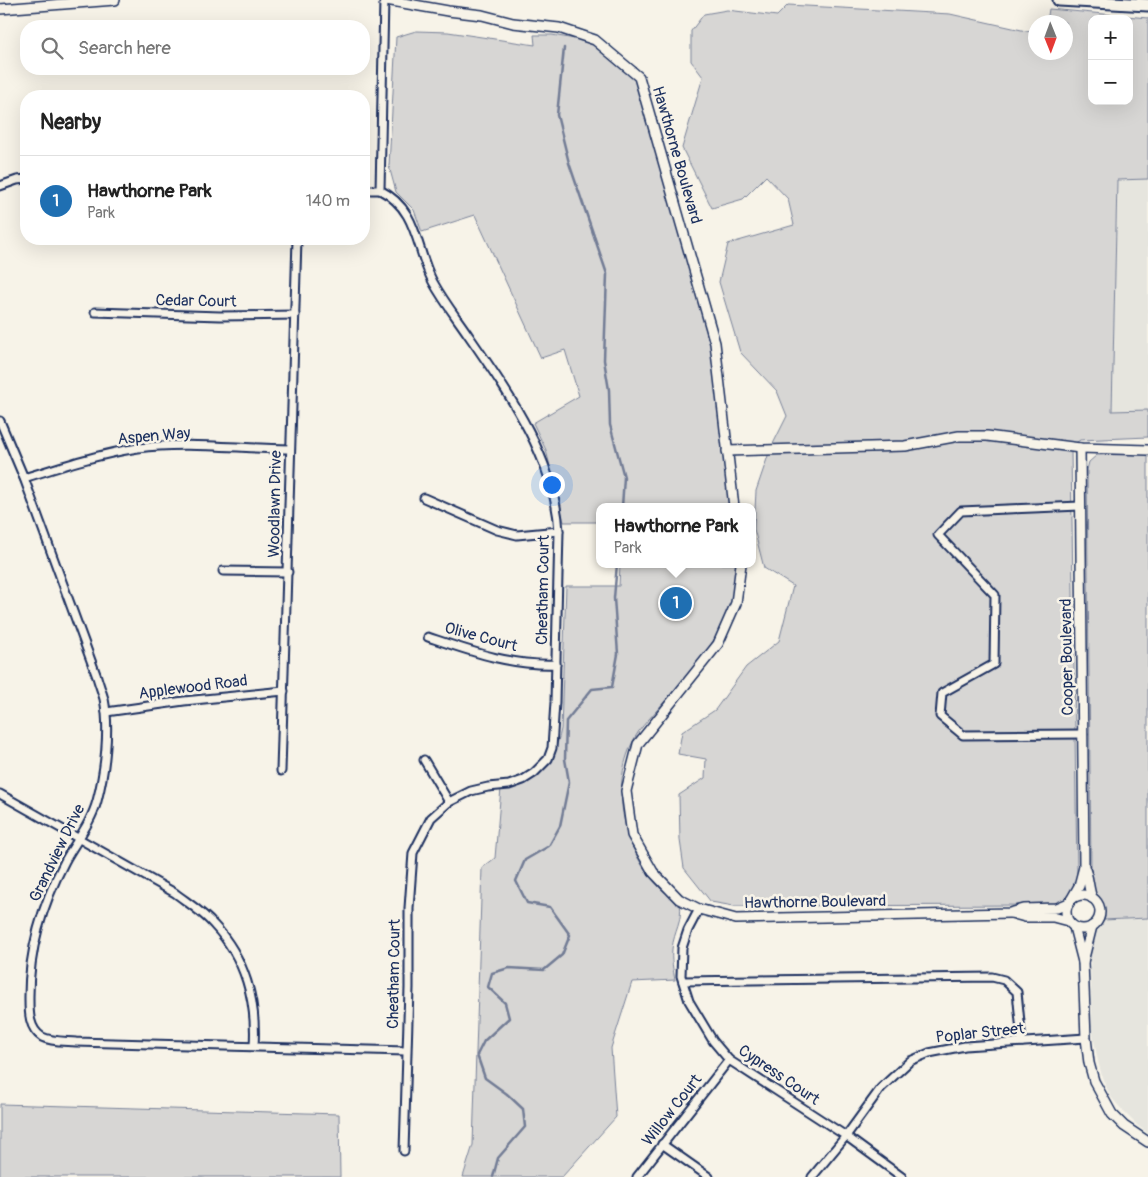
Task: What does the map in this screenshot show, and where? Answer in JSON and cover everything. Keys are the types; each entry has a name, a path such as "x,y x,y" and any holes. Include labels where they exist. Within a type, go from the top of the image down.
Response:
{"highway":[{"path":"1059,0 1148,5"}],"street":[{"path":"0,9 115,0"},
{"path":"370,190 380,190 385,0"},
{"name":"Hawthorne Boulevard","path":"385,0 448,12 482,15 513,23 559,28 595,40 639,77 715,343 734,503"},
{"path":"0,186 20,181"},
{"name":"Cheatham Court","path":"380,190 391,196 406,211 415,229 426,267 434,283 451,312 493,371 524,423 548,474 558,513 559,532 555,702 552,748 548,759 534,773 523,780 509,785 471,791 449,802 431,818 413,853 410,899 404,1151"},
{"name":"Woodlawn Drive","path":"281,771 298,245"},
{"name":"Cedar Court","path":"95,312 220,316 295,315"},
{"name":"Grandview Drive","path":"0,421 24,478 97,677 104,698 107,726 97,802 90,819 65,862 40,919 33,950 29,984 30,1022 33,1028 41,1036 51,1040 76,1042 406,1051"},
{"path":"727,451 905,446 959,436 987,436 1080,448 1148,450"},
{"name":"Aspen Way","path":"24,478 85,459 139,448 171,445 290,449"},
{"name":"Cooper Boulevard","path":"1070,902 1079,886 1084,866 1080,448"},
{"path":"424,498 497,530 517,535 559,532"},
{"path":"1080,506 961,511 938,535 995,595 994,664 942,693 940,716 963,735 1082,734"},
{"name":"Hawthorne Boulevard","path":"740,568 736,604 718,644 638,744 626,791 632,836 653,872 679,899 699,909 736,919 1010,913 1025,917 1052,917 1071,924"},
{"path":"223,571 288,572"},
{"name":"Olive Court","path":"428,637 470,651 508,660 536,665 556,664"},
{"name":"Applewood Road","path":"106,712 284,691"},
{"path":"424,760 449,802"},
{"path":"0,794 175,893 215,925 245,972 253,1000 254,1046"},
{"name":"Cooper Boulevard","path":"1084,866 1088,875 1089,891 1092,898"},
{"path":"1071,924 1083,929 1092,926 1096,922 1100,912 1092,898 1081,896 1070,902 1066,912 1083,962 1086,1038 1092,1072 1103,1100 1112,1114 1124,1126 1148,1142"},
{"name":"Hawthorne Boulevard","path":"1010,913 1024,908 1057,908 1070,902"},
{"name":"Cypress Court","path":"699,909 688,930 682,948 682,976 689,1000 713,1042 729,1060 846,1136 902,1177"},
{"path":"1083,962 1092,926"},
{"path":"683,981 992,977 1004,980 1017,992 1022,1042"},
{"name":"Poplar Street","path":"812,1177 846,1136 880,1088 910,1061 946,1048 1086,1038"},
{"name":"Willow Court","path":"637,1177 729,1060"},
{"path":"662,1144 709,1177"}],"shaded area":[{"path":"788,5 950,14 1028,31 1028,60 1073,60 1073,15 1048,15 1049,9 1115,15 1088,15 1088,105 1133,105 1133,17 1148,18 1148,179 1117,180 1112,411 1148,410 1148,437 1080,440 1074,444 1071,451 1077,874 1072,892 1061,901 1048,905 734,906 711,902 684,868 680,840 679,795 705,778 706,759 678,754 682,732 715,710 746,667 779,641 793,586 764,568 756,537 756,491 770,450 787,416 777,391 740,352 719,282 728,244 794,225 788,199 766,176 743,199 712,208 682,148 703,77 691,61 691,31 704,14 727,10 777,16"},
{"path":"416,31 448,32 535,45 534,35 552,35 592,42 633,74 642,88 715,355 731,503 596,503 596,522 564,522 546,450 533,423 579,396 565,350 541,358 475,215 422,232 414,210 396,192 389,166 396,37"},
{"path":"1148,179 1148,410 1112,412 1117,180"},
{"path":"1148,454 1148,918 1103,920 1103,907 1094,889 1091,872 1087,470 1089,462 1097,455"},
{"path":"620,568 737,568 733,602 722,626 697,664 639,731 629,750 623,770 621,792 623,813 628,835 636,855 647,873 661,889 680,902 680,916 672,949 675,980 632,982 611,1048 616,1117 562,1177 463,1177 473,1145 482,868 495,858 501,788 514,786 534,777 548,762 558,742 561,729 566,586 619,586"},
{"path":"1148,918 1148,1133 1138,1126 1111,1097 1103,1080 1092,1030 1090,951 1093,933 1103,920"},
{"path":"0,1104 339,1114 340,1177 0,1177"}],"waterway":[{"path":"564,48 557,115 569,163 607,274 604,360 609,390 610,425 624,477 622,503"},
{"path":"493,1177 498,1158 525,1127 523,1109 507,1094 485,1078 477,1055 484,1041 509,1018 505,1003 488,987 492,973 509,968 544,970 562,955 570,935 550,907 527,903 516,881 525,860 549,846 560,826 569,782 565,759 566,721 592,689 612,687 618,654 614,598 617,568"}],"place":[{"name":"Hawthorne Park","path":"676,603"}]}
